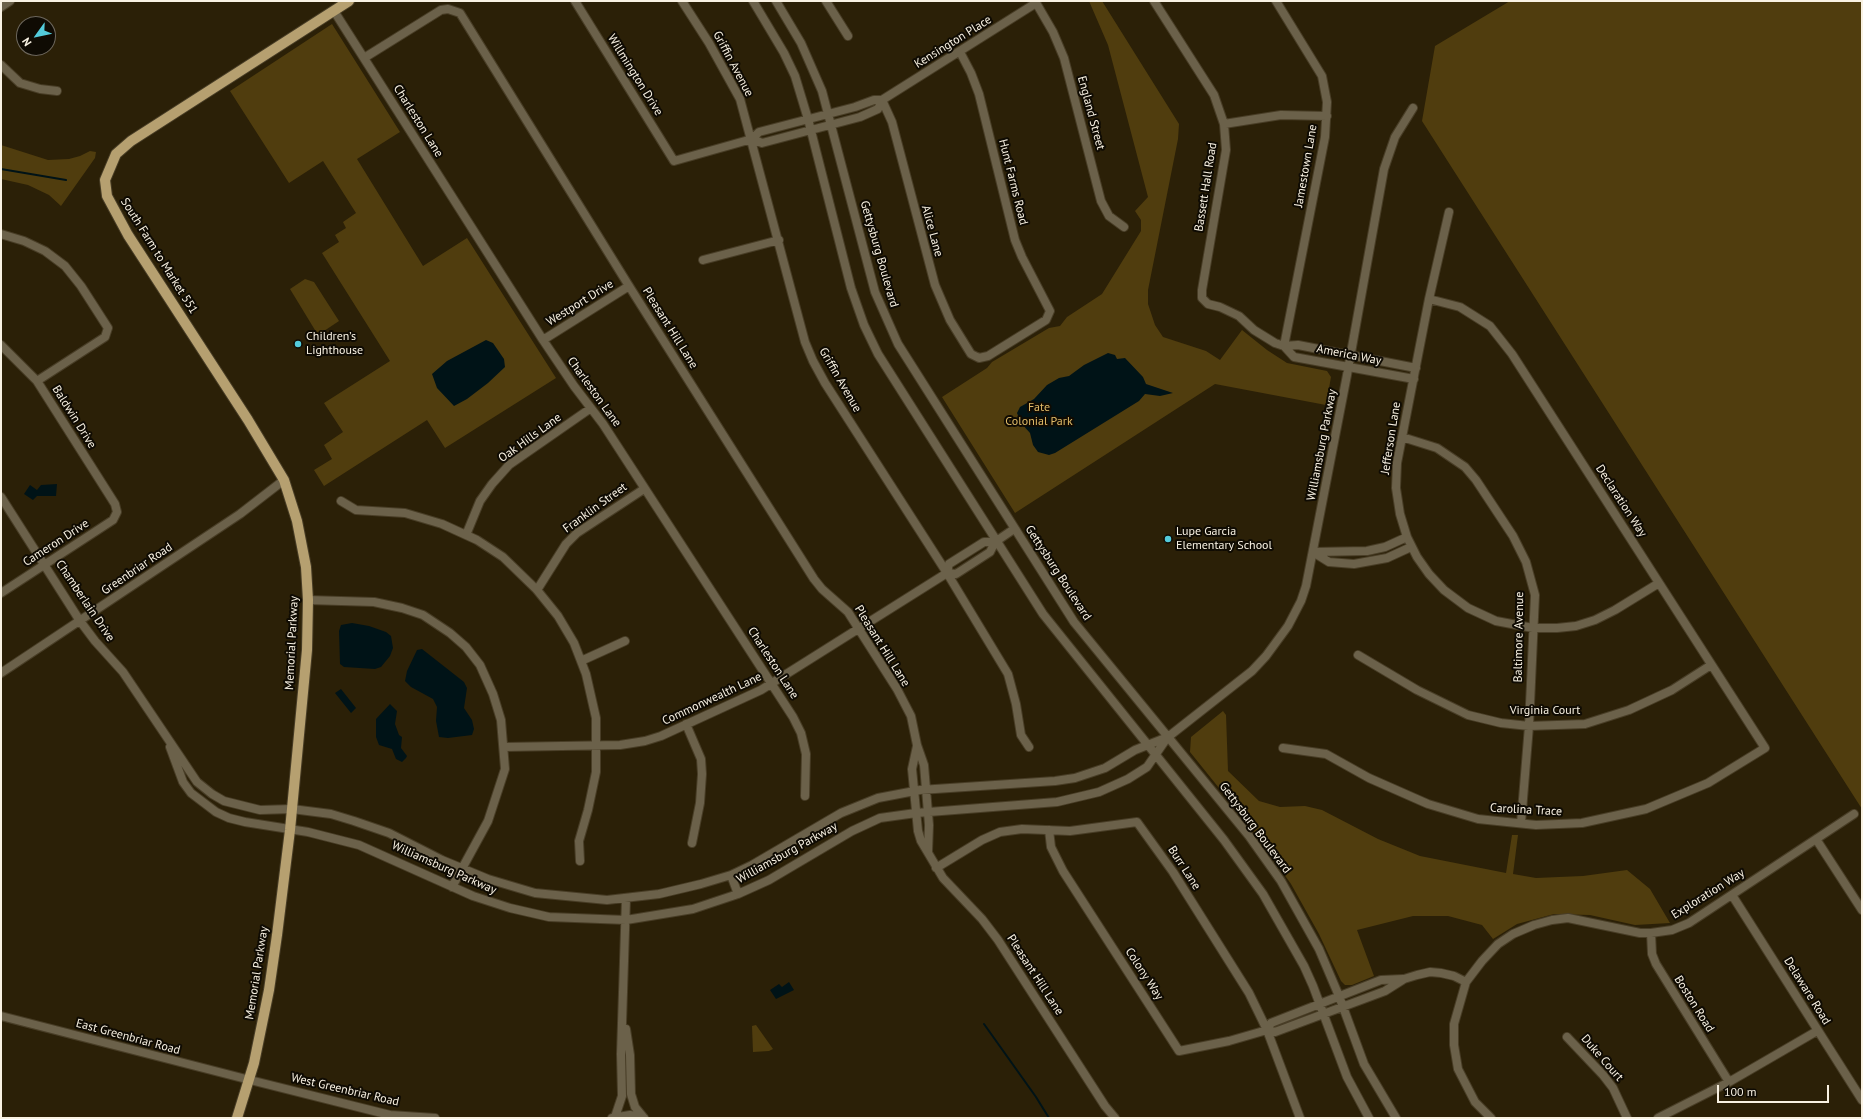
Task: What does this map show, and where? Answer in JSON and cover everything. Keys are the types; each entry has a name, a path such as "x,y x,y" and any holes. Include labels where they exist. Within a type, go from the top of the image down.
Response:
{"main road":[{"name":"South Farm to Market 551","path":"284,480 248,420 128,235 107,196 105,180 116,154 131,141 349,1"},
{"name":"Memorial Parkway","path":"237,1118 250,1080 269,990 290,830 307,650 308,600 306,567 297,521 284,480"}],"street":[{"path":"1,7 10,1"},
{"name":"Willmington Drive","path":"575,1 674,161"},
{"name":"Griffin Avenue","path":"682,1 709,43 740,98 805,342 812,361 824,383 947,573 1008,674 1016,704 1020,735 1029,747"},
{"path":"753,1 790,65 808,119 851,288 866,330 885,366 1043,614 1224,840 1260,889 1294,946 1320,1003 1347,1077 1369,1118"},
{"name":"Gettysburg Boulevard","path":"776,1 802,43 813,67 828,114 875,292 888,324 910,365 1074,622 1249,836 1271,866 1306,923 1339,996 1364,1064 1396,1118"},
{"path":"826,1 848,36"},
{"name":"Bassett Hall Road","path":"1154,1 1214,96 1224,124 1226,150 1202,290 1202,298"},
{"name":"Jamestown Lane","path":"1276,1 1322,76 1326,89 1327,116 1325,137 1284,346"},
{"name":"Kensington Place","path":"674,161 752,139 759,132 855,107 874,100 882,100 960,52 1036,2"},
{"name":"England Street","path":"1036,2 1053,32 1064,58 1101,201 1109,216 1124,227"},
{"name":"Pleasant Hill Lane","path":"364,58 441,10 448,9 460,13 629,286 814,579 822,589 848,612 860,629 911,716 917,745 924,765 928,812 928,852"},
{"name":"Charleston Lane","path":"334,10 543,340 590,408 603,424 772,684 801,733 806,754 805,796"},
{"name":"Hunt Farms Road","path":"960,52 972,73 1016,240 1029,271 1050,307 1050,314 1046,320 988,356 979,358"},
{"path":"1,65 12,78 20,83 40,89 56,91"},
{"name":"Kensington Place","path":"752,139 762,143 868,115 878,108 882,100"},
{"name":"Alice Lane","path":"882,100 892,122 935,285 954,326 971,354 979,358"},
{"name":"Williamsburg Parkway","path":"290,830 359,844 473,896 510,908 549,917 626,920 693,909 738,894 769,880 870,822 890,816 1046,804 1078,798 1099,792 1128,779 1147,767 1168,737 1252,671 1274,648 1301,601 1314,552 1384,169 1395,137 1413,108"},
{"path":"1224,124 1281,115 1327,116"},
{"name":"Jefferson Lane","path":"1449,212 1429,299 1397,463 1396,488 1400,514 1411,547 1429,574 1444,590 1460,603 1477,613 1496,621 1533,628 1566,627 1595,620 1615,610 1659,583"},
{"path":"1,234 24,241 44,251 65,266 81,286 108,328 105,337 37,381"},
{"path":"703,260 779,240"},
{"name":"Westport Drive","path":"543,340 629,286"},
{"name":"America Way","path":"1202,298 1208,304 1220,307 1239,316 1254,330 1275,343 1284,346 1298,345 1416,368"},
{"name":"Declaration Way","path":"1429,299 1460,307 1490,326 1512,354 1765,748"},
{"name":"Baldwin Drive","path":"1,345 37,381 116,508"},
{"name":"America Way","path":"1284,346 1294,357 1414,379"},
{"name":"Oak Hills Lane","path":"466,535 480,501 492,484 509,465 590,408"},
{"name":"Baltimore Avenue","path":"1402,437 1437,448 1465,467 1476,480 1513,536 1526,562 1534,595 1529,726 1522,823"},
{"name":"Greenbriar Road","path":"1,673 240,514 284,480"},
{"name":"Franklin Street","path":"537,590 566,544 571,539 593,521 644,488"},
{"name":"Chamberlain Drive","path":"1,496 80,620 95,641 123,672 197,782 224,801 260,810 292,810"},
{"path":"341,501 356,510 405,513 442,524 477,540 503,557 537,590 558,616 574,643 581,661 591,691 596,718 596,772 588,810 578,841 580,861"},
{"name":"Cameron Drive","path":"1,593 113,520 116,508"},
{"path":"996,542 1014,529"},
{"path":"1314,552 1367,551 1385,547 1407,537"},
{"name":"Commonwealth Lane","path":"947,573 949,564 984,542 996,542"},
{"name":"Commonwealth Lane","path":"504,747 620,745 645,741 686,724 772,684 947,573 956,574 990,552 996,542"},
{"path":"1314,552 1329,562 1354,564 1387,558 1411,547"},
{"path":"308,600 354,600 402,608 423,615 450,633 466,647 480,665 493,694 501,720 505,769 488,821 452,887"},
{"path":"581,661 625,641"},
{"name":"Virginia Court","path":"1358,655 1418,690 1468,715 1501,723 1529,726 1585,724 1629,710 1672,690 1712,665"},
{"path":"686,724 700,759 702,774 700,803 692,842"},
{"name":"Chamberlain Drive","path":"166,736 182,782 202,804 229,818 290,830"},
{"name":"Williamsburg Parkway","path":"292,810 331,814 354,821 389,834 462,869 488,879 535,893 575,899 626,899 689,888 731,875 768,856 853,807 892,794 926,790 1049,782 1075,778 1105,768 1135,750 1168,737"},
{"name":"Pleasant Hill Lane","path":"917,745 912,769 918,831 936,868 948,884 973,909 998,940 1115,1118"},
{"name":"Carolina Trace","path":"1283,748 1326,754 1369,778 1428,804 1478,819 1522,823 1582,823 1646,809 1708,783 1765,748"},
{"name":"Exploration Way","path":"1491,1118 1475,1102 1466,1088 1457,1063 1454,1045 1454,1024 1466,982 1482,961 1498,944 1513,934 1552,920 1568,918 1650,933 1672,930 1688,923 1732,895 1854,814"},
{"name":"Burr Lane","path":"936,868 982,840 1000,832 1022,828 1082,830 1137,822 1162,854 1249,993 1267,1030 1300,1118"},
{"name":"Colony Way","path":"1049,830 1051,848 1063,871 1179,1051 1229,1041 1267,1030 1275,1032 1384,991 1404,979"},
{"path":"1816,839 1862,910"},
{"path":"731,875 738,894"},
{"name":"Delaware Road","path":"1732,895 1862,1100"},
{"path":"626,899 621,1054 622,1096 613,1117 630,1115 644,1118"},
{"name":"Boston Road","path":"1650,933 1652,954 1656,964 1729,1082"},
{"name":"Colony Way","path":"1267,1030 1271,1023 1381,980 1404,979 1430,972 1454,976 1466,982"},
{"path":"623,1012 630,1054 631,1094 635,1107 644,1118"},
{"name":"East Greenbriar Road","path":"1,1016 250,1080"},
{"path":"1658,1118 1729,1082 1818,1031"},
{"name":"Duke Court","path":"1567,1037 1603,1075 1613,1088 1627,1118"},
{"name":"West Greenbriar Road","path":"250,1080 390,1115 435,1118"}],"green space":[{"name":"Fate Colonial Park","path":"1089,1 1102,1 1179,124 1178,139 1148,290 1148,304 1155,325 1163,337 1206,351 1220,360 1242,330 1267,350 1287,363 1327,371 1331,377 1326,405 1215,384 1015,513 942,397 987,368 992,362 1049,328 1060,326 1067,317 1102,294 1141,231 1141,220 1135,211 1148,197 1108,45"},
{"path":"1510,1 1862,1 1862,809 1422,121 1435,46"},
{"path":"332,24 400,132 357,159 423,266 467,238 556,378 445,448 427,420 324,486 314,470 332,459 324,445 343,432 324,403 390,361 322,253 339,242 335,235 346,228 343,222 356,213 323,161 289,183 230,91"},
{"path":"1,145 48,160 69,159 90,151 96,152 95,158 61,206 49,195 28,185 1,179"},
{"path":"305,279 314,282 339,321 318,335 290,289"},
{"path":"1223,711 1226,715 1228,771 1259,801 1280,807 1305,806 1322,810 1378,839 1420,856 1506,873 1512,835 1518,835 1513,874 1536,878 1583,876 1627,870 1650,889 1670,923 1635,925 1590,915 1554,914 1517,924 1493,939 1482,925 1448,916 1413,916 1357,930 1374,976 1352,985 1345,985 1341,981 1319,934 1291,884 1252,829 1190,752 1191,737"},
{"path":"756,1025 773,1049 769,1051 753,1052 752,1026"}],"shaded area":[{"path":"486,340 493,343 504,359 505,367 488,383 467,399 454,406 437,388 432,374 447,361"},
{"path":"1108,353 1115,355 1117,359 1125,358 1143,377 1146,384 1173,393 1160,396 1145,394 1139,401 1055,453 1049,455 1038,452 1033,445 1030,433 1021,423 1017,413 1020,407 1034,399 1047,385 1059,378 1069,376 1084,365"},
{"path":"57,484 56,496 37,496 33,500 24,494 30,485 37,490 41,485"},
{"path":"352,623 369,626 386,632 391,636 393,648 390,656 381,667 375,669 344,667 340,664 339,631 341,625"},
{"path":"422,649 464,682 467,688 464,708 472,720 474,729 472,735 448,738 439,737 436,721 437,707 433,699 411,687 405,681 407,671 417,650"},
{"path":"341,689 356,708 351,713 335,693"},
{"path":"390,704 397,711 395,724 399,735 402,737 401,748 407,756 402,762 396,759 392,749 379,745 376,737 376,719"},
{"path":"789,982 794,990 776,999 770,990 779,984 782,987"}],"waterway":[{"path":"1,169 66,180"},
{"path":"984,1024 1036,1097 1049,1118"}],"place":[{"name":"Children’s Lighthouse","path":"298,344"},
{"name":"Lupe Garcia Elementary School","path":"1168,539"}]}
